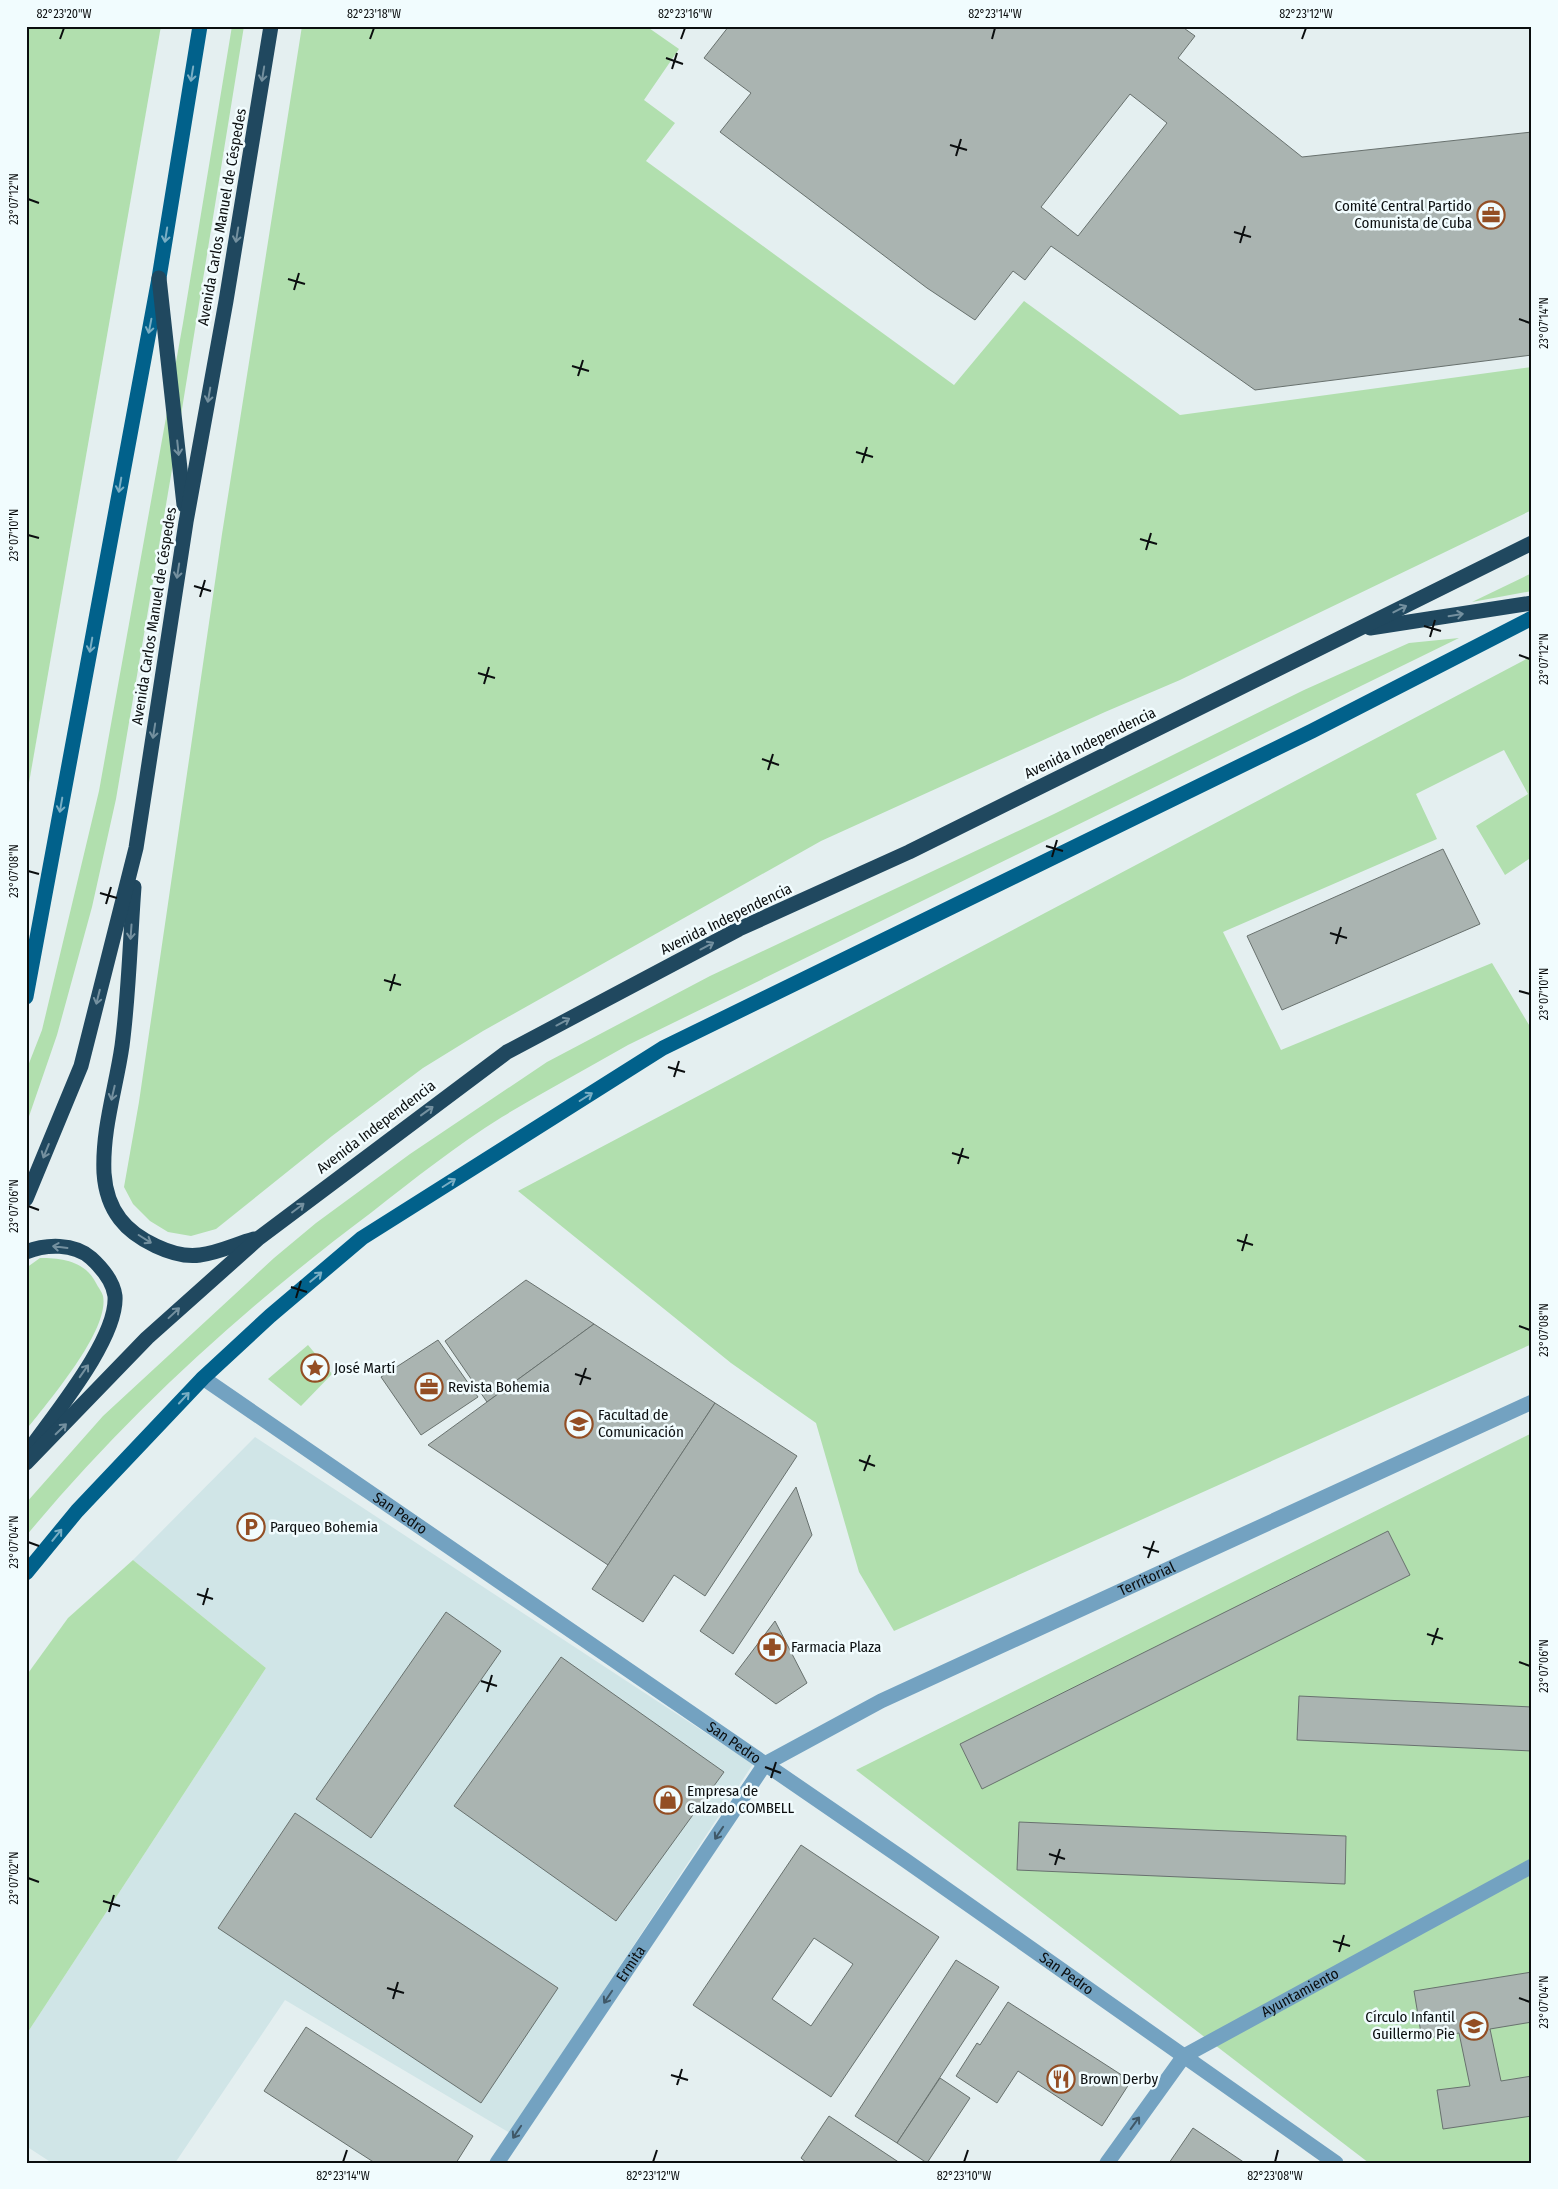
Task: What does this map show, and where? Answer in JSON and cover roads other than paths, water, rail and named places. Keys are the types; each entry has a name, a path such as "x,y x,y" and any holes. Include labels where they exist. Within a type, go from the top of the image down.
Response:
{"highway":[{"name":"Avenida Carlos Manuel de Céspedes","path":"26,1199 81,1066 136,848 186,522 226,301 271,26"},
{"path":"159,278 186,522"},
{"name":"Avenida Independencia","path":"26,1463 148,1338 259,1238 507,1052 739,929 909,852 1532,543"},
{"path":"1356,631 1532,604"},
{"path":"136,848 127,1010 119,1066 107,1121 104,1173 108,1195 120,1218 134,1233 172,1252 198,1256 259,1238"},
{"path":"26,1252 39,1247 58,1246 88,1255 107,1275 114,1296 110,1326 94,1356 26,1454"}],"main road":[{"path":"26,997 159,278 200,26"},
{"path":"26,1573 77,1511 203,1378 270,1316 362,1238 663,1048 1312,732 1532,618"}],"street":[{"name":"San Pedro","path":"203,1378 765,1764 1336,2163"},
{"name":"Territorial","path":"765,1764 881,1701 1532,1402"},
{"name":"Ermita","path":"497,2163 765,1764"},
{"name":"Ayuntamiento","path":"1107,2163 1184,2056 1532,1866"}],"place":[{"name":"Comité Central Partido Comunista de Cuba","path":"1491,215"},
{"name":"José Martí","path":"315,1368"},
{"name":"Revista Bohemia","path":"429,1387"},
{"name":"Facultad de Comunicación","path":"579,1424"},
{"name":"Parqueo Bohemia","path":"251,1527"},
{"name":"Farmacia Plaza","path":"772,1647"},
{"name":"Empresa de Calzado COMBELL","path":"668,1800"},
{"name":"Círculo Infantil Guillermo Pie","path":"1474,2026"},
{"name":"Brown Derby","path":"1061,2079"}]}
